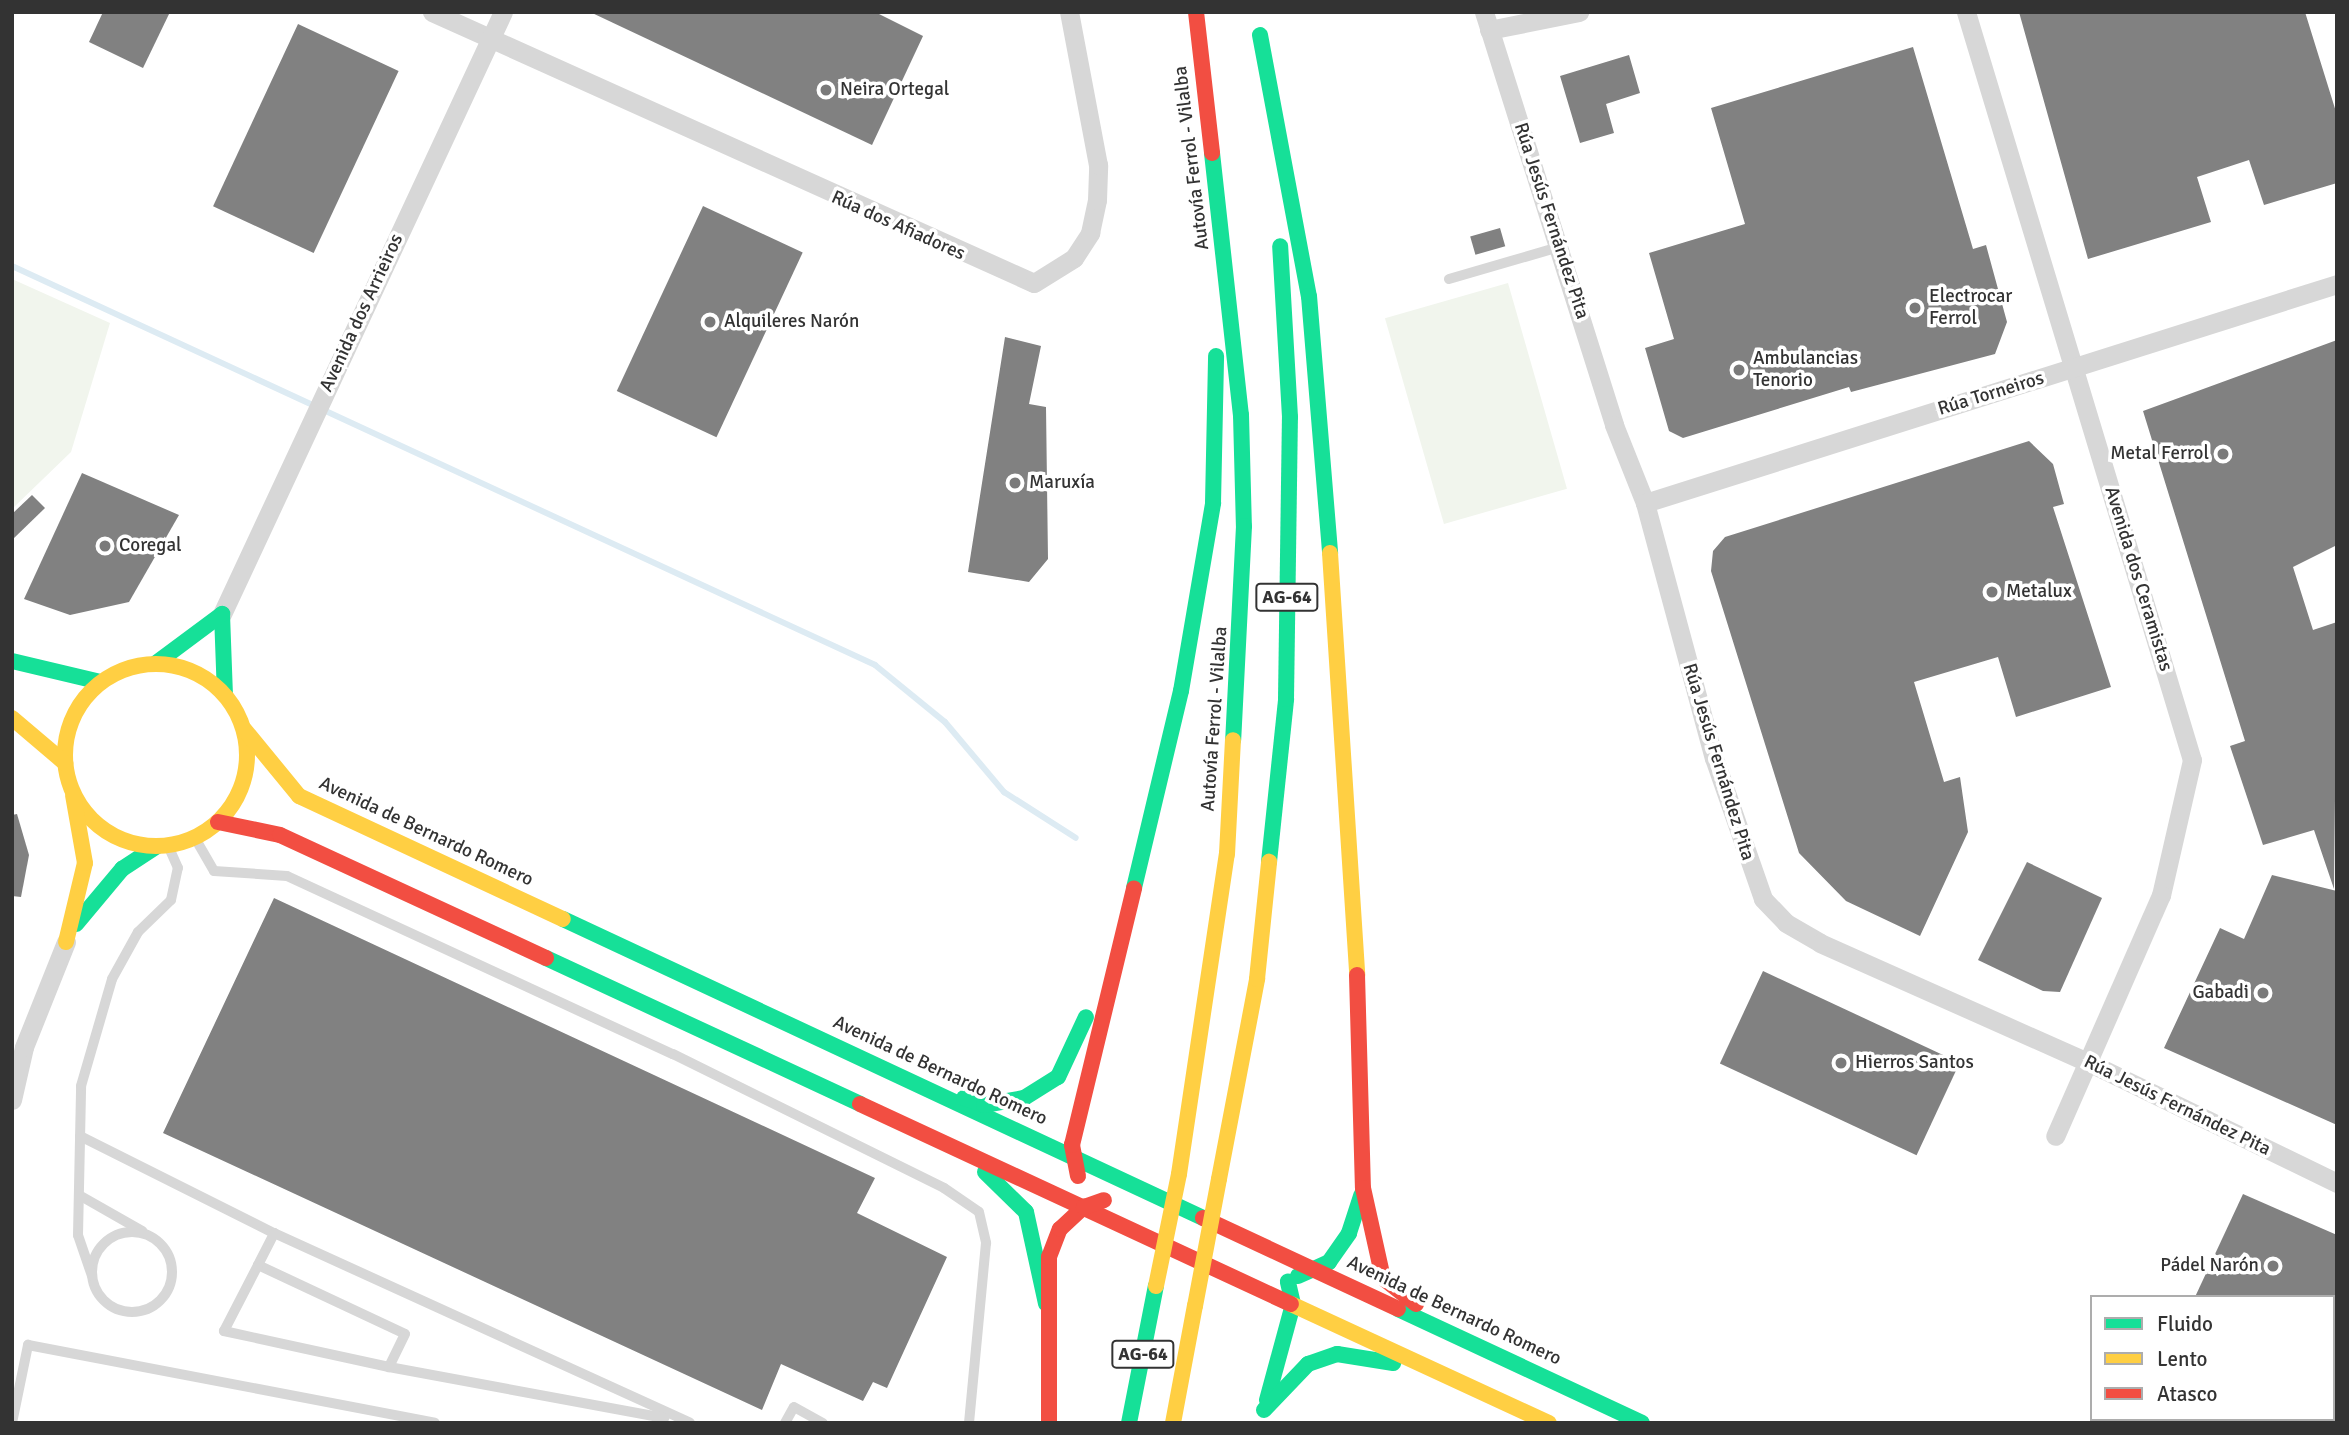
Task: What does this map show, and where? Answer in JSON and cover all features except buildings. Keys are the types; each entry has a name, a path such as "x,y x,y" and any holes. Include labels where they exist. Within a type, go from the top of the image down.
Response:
{"highway":[{"name":"Autovía Ferrol - Vilalba","path":"1129,1423 1179,1174 1227,854 1242,636 1241,415 1219,195 1196,12"},
{"name":"AG-64","path":"1173,1423 1257,979 1286,699 1290,417 1256,12"},
{"path":"1260,35 1309,296 1353,845 1363,1188 1383,1278 1489,1350"},
{"path":"1090,1205 1073,1157 1149,828 1213,503 1219,195"},
{"path":"12,662 101,682 155,664 222,614"},
{"path":"66,942 113,879 163,846 195,838 218,822 244,779 244,729 225,695 222,614"},
{"path":"155,664 181,667 225,695"},
{"path":"66,942 85,863 65,763 73,718 101,682"},
{"path":"12,718 65,763"},
{"name":"Avenida de Bernardo Romero","path":"244,729 299,796 1642,1423"},
{"path":"72,789 106,831 163,846"},
{"path":"218,822 280,835 868,1108 1090,1205 1117,1223 1549,1423"},
{"path":"890,1071 984,1105 1024,1098 1058,1077 1077,1043 1149,828"},
{"path":"868,1108 996,1178 1026,1212 1046,1304"},
{"path":"1049,1423 1046,1304 1049,1257 1060,1228 1090,1205 1136,1186"},
{"path":"1258,1288 1287,1281 1329,1262 1349,1233 1363,1188"},
{"path":"1261,1416 1293,1304 1275,1251"},
{"path":"1261,1416 1308,1364 1338,1354 1380,1360 1472,1387"}],"street":[{"path":"432,12 489,38"},
{"name":"Avenida dos Arrieiros","path":"222,614 503,12"},
{"name":"Rúa dos Afiadores","path":"489,38 1034,283 1074,258 1090,233 1097,200 1098,165 1069,12"},
{"path":"1486,21 1578,12"},
{"name":"Avenida dos Ceramistas","path":"1966,12 2192,760 2161,895 2090,1063 2055,1136"},
{"name":"Rúa Jesús Fernández Pita","path":"1486,21 1561,246 1614,425 1645,502 1714,758 1763,899 1786,923 1820,943 2090,1063 2337,1183"},
{"name":"Rúa Torneiros","path":"1645,502 2337,284"},
{"path":"12,1100 24,1047 66,942"}],"lane":[{"path":"1449,279 1561,246"},
{"path":"195,838 214,871 288,876 673,1054 944,1188 979,1212 986,1243 970,1423"},
{"path":"79,1195 148,1235 169,1254 173,1270 171,1284 151,1308 124,1312 107,1304 92,1276 78,1235 81,1086 113,979 138,932 171,900 178,868 163,846"},
{"path":"80,1136 274,1233 687,1422"},
{"path":"92,1276 105,1243 134,1231 148,1235"},
{"path":"274,1233 224,1331 389,1367 687,1422"},
{"path":"258,1265 405,1334 389,1367"},
{"path":"12,1423 28,1345 435,1423"},
{"path":"785,1423 794,1407 823,1423"}],"shaded area":[{"path":"12,279 110,323 71,452 12,509"},
{"path":"1508,283 1567,489 1444,524 1385,318"}],"waterway":[{"path":"12,266 875,665 945,722 1004,792 1076,838"}],"traffic: fast":[{"path":"1260,35 1309,296 1330,553"},
{"path":"1212,153 1241,415 1244,526 1233,740"},
{"path":"1269,862 1286,699 1290,417 1280,246"},
{"path":"1134,888 1181,691 1213,503 1216,356"},
{"path":"222,614 225,695"},
{"path":"155,664 222,614"},
{"path":"12,661 101,682"},
{"path":"76,924 122,869 157,846"},
{"path":"563,919 1203,1218"},
{"path":"546,958 860,1104"},
{"path":"964,1098 984,1105 1024,1098 1058,1077 1086,1017"},
{"path":"985,1172 1026,1212 1046,1304"},
{"path":"1298,1276 1329,1262 1349,1233 1361,1195"},
{"path":"1267,1400 1293,1304 1288,1282"},
{"path":"1129,1423 1156,1286"},
{"path":"1398,1309 1642,1423"},
{"path":"1264,1410 1308,1364 1337,1354 1393,1363"}],"traffic: slow":[{"path":"1330,553 1357,975"},
{"path":"156,664 191,671 220,691 240,720 247,755 240,790 220,819 191,839 156,846 121,839 92,819 72,790 65,755 72,720 92,691 121,671 156,664"},
{"path":"12,718 65,763"},
{"path":"244,729 299,796 563,919"},
{"path":"1179,1174 1227,854 1233,740"},
{"path":"66,942 85,863 73,795"},
{"path":"1219,1179 1257,979 1269,862"},
{"path":"1156,1286 1179,1174"},
{"path":"1195,1306 1219,1179"},
{"path":"1291,1304 1549,1423"},
{"path":"1173,1423 1195,1306"}],"traffic: jam":[{"path":"1196,12 1212,153"},
{"path":"218,822 280,835 546,958"},
{"path":"1078,1176 1072,1145 1134,888"},
{"path":"1357,975 1363,1188 1383,1278 1416,1304"},
{"path":"860,1104 1291,1304"},
{"path":"1049,1423 1049,1257 1060,1229 1084,1207 1104,1200"},
{"path":"1203,1218 1398,1309"}],"place":[{"name":"Neira Ortegal","path":"826,90"},
{"name":"Electrocar Ferrol","path":"1915,308"},
{"name":"Alquileres Narón","path":"710,322"},
{"name":"Ambulancias Tenorio","path":"1739,370"},
{"name":"Metal Ferrol","path":"2223,454"},
{"name":"Maruxía","path":"1015,483"},
{"name":"Coregal","path":"105,546"},
{"name":"Metalux","path":"1992,592"},
{"name":"Gabadi","path":"2263,993"},
{"name":"Hierros Santos","path":"1841,1063"},
{"name":"Pádel Narón","path":"2273,1266"}]}
